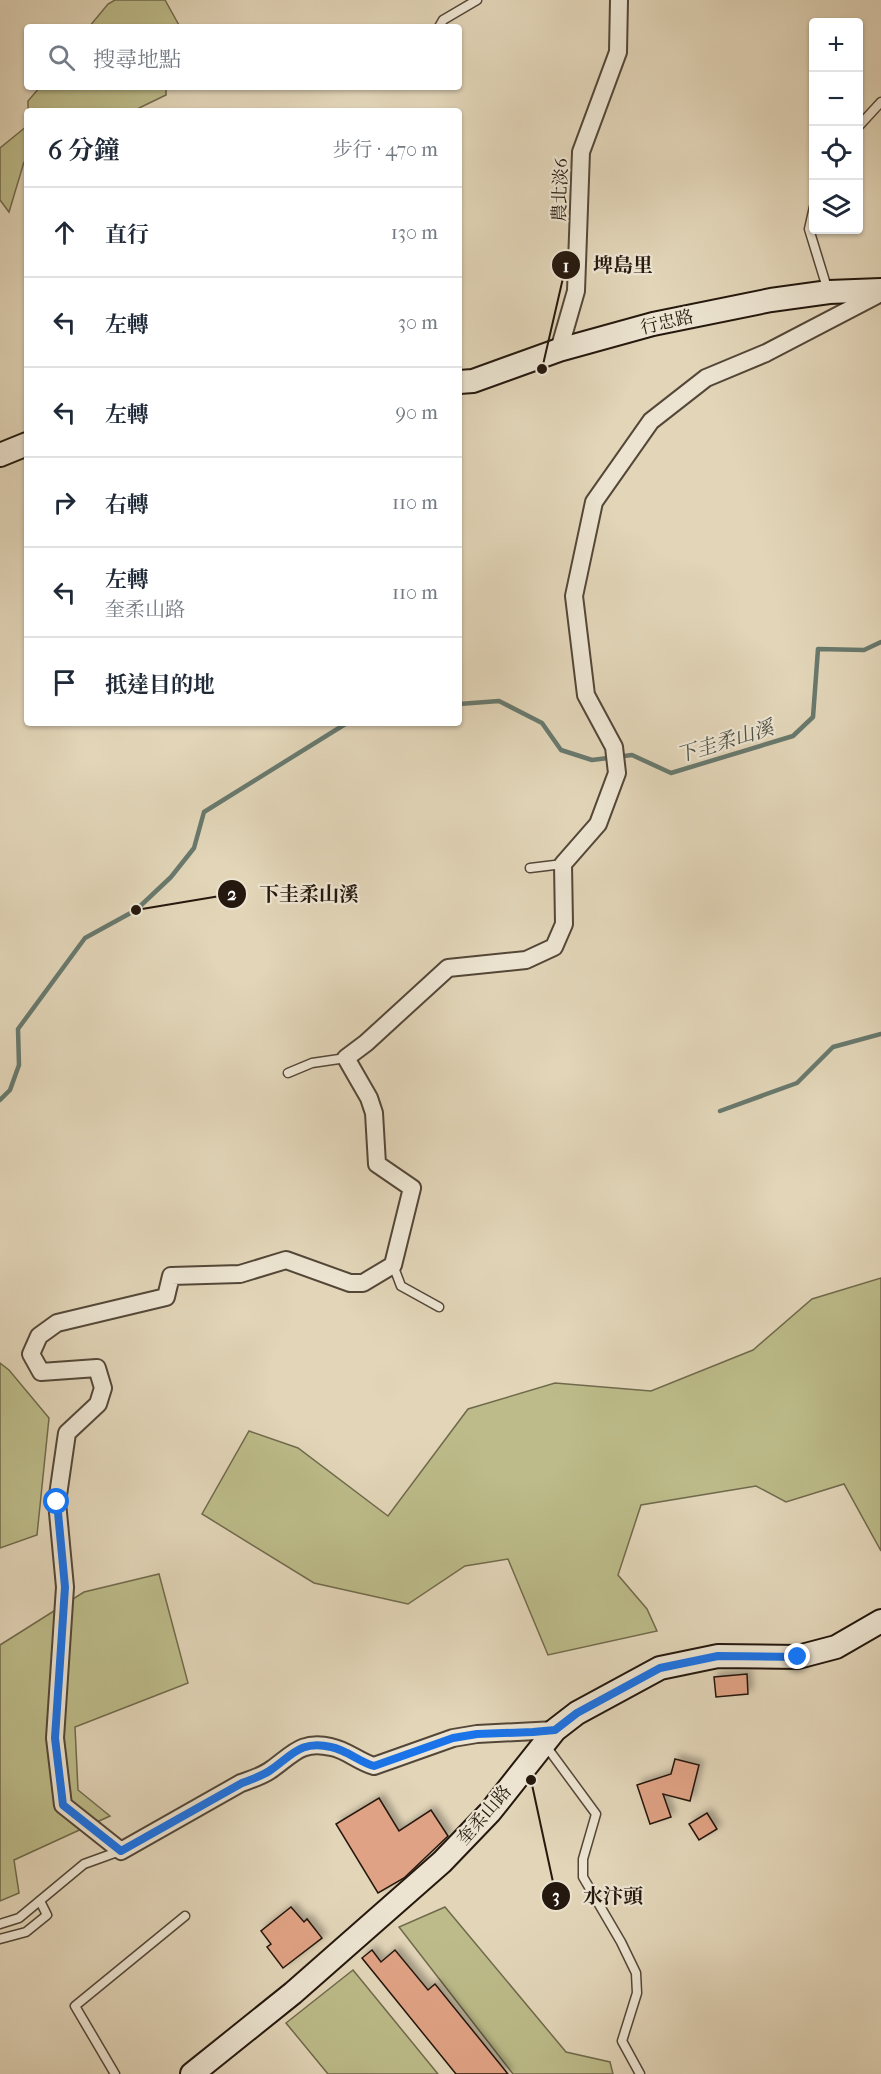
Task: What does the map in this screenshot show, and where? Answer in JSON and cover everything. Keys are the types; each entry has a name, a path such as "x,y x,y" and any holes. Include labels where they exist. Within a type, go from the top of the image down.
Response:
{"street":[{"name":"農北淡6","path":"559,350 576,291 580,152 618,52 619,0"},
{"name":"行忠路","path":"462,382 473,381 559,350 653,324 771,300 829,292 881,292"},
{"path":"549,1737 533,1732 477,1734 453,1738 374,1766 339,1749 318,1745 308,1746 298,1749 263,1775 242,1783 121,1851 63,1805 55,1738 65,1587 57,1502 67,1433 98,1404 103,1388 97,1368 41,1372 31,1354 39,1336 57,1323 166,1297 171,1276 240,1274 286,1260 350,1283 363,1284 393,1264 412,1188 377,1164 374,1113 369,1098 346,1058 366,1043 448,968 526,960 554,947 564,924 563,864 598,824 617,773 614,747 586,695 574,596 594,502 651,421 706,378 766,353 881,292"},
{"path":"0,455 24,445"},
{"name":"奎柔山路","path":"192,2074 293,1993 442,1862 490,1812 549,1737 577,1713 660,1668 718,1656 798,1657 836,1647 881,1621"}],"lane":[{"path":"441,24 477,0"},
{"path":"863,121 881,102"},
{"path":"810,234 829,292"},
{"path":"530,868 563,864"},
{"path":"288,1073 312,1063 346,1058"},
{"path":"393,1264 401,1286 439,1307"},
{"path":"549,1737 596,1814 583,1859 583,1877 621,1942 636,1973 637,1993 622,2041 640,2074"},
{"path":"0,1924 20,1918 84,1864 121,1851"},
{"path":"0,1939 26,1932 47,1915 40,1901"},
{"path":"115,2074 75,2006 185,1916"}],"shaded area":[{"path":"115,0 165,0 178,24 91,24 108,4"},
{"path":"37,90 166,90 166,95 139,108 28,108 28,101"},
{"path":"24,128 24,162 9,212 0,200 0,148"},
{"path":"881,1278 881,1551 844,1484 786,1502 756,1486 641,1505 618,1575 647,1609 657,1631 548,1655 508,1559 465,1566 408,1604 314,1583 202,1514 249,1431 298,1448 388,1516 468,1409 555,1383 651,1391 753,1350 812,1299"},
{"path":"0,1363 9,1370 49,1418 37,1535 0,1548"},
{"path":"159,1574 188,1683 75,1727 78,1790 110,1816 14,1860 19,1893 0,1901 0,1645 84,1592"},
{"path":"445,1907 566,2052 610,2062 613,2074 513,2074 399,1927"},
{"path":"353,1970 438,2074 328,2074 286,2023"}],"building":[{"path":"747,1674 748,1694 716,1697 714,1677"},
{"path":"675,1759 699,1765 690,1801 663,1794 671,1817 650,1824 637,1785 671,1774"},
{"path":"379,1798 399,1831 431,1810 448,1836 404,1878 378,1893 336,1824"},
{"path":"707,1813 717,1829 699,1840 689,1824"},
{"path":"291,1907 304,1922 307,1919 322,1938 283,1968 267,1947 271,1944 261,1931"},
{"path":"372,1950 381,1962 395,1950 428,1990 435,1984 508,2074 456,2074 362,1958"}],"waterway":[{"name":"下圭柔山溪","path":"462,704 499,701 542,723 561,750 592,760 632,755 671,773 793,736 813,717 818,649 864,650 881,642"},
{"name":"下圭柔山溪","path":"0,1100 10,1090 19,1065 18,1029 85,938 136,910 171,877 194,848 204,812 342,726"},
{"path":"720,1111 797,1083 833,1047 881,1034"}],"place":[{"name":"埤島里","path":"542,369"},
{"name":"下圭柔山溪","path":"136,910"},
{"name":"水汴頭","path":"531,1780"}],"route":[{"path":"57,1502 65,1587 55,1738 63,1805 121,1851 242,1783 263,1775 298,1749 308,1746 318,1745 339,1749 374,1766 453,1738 477,1734 555,1730 577,1713 660,1668 718,1656 798,1657"}]}
